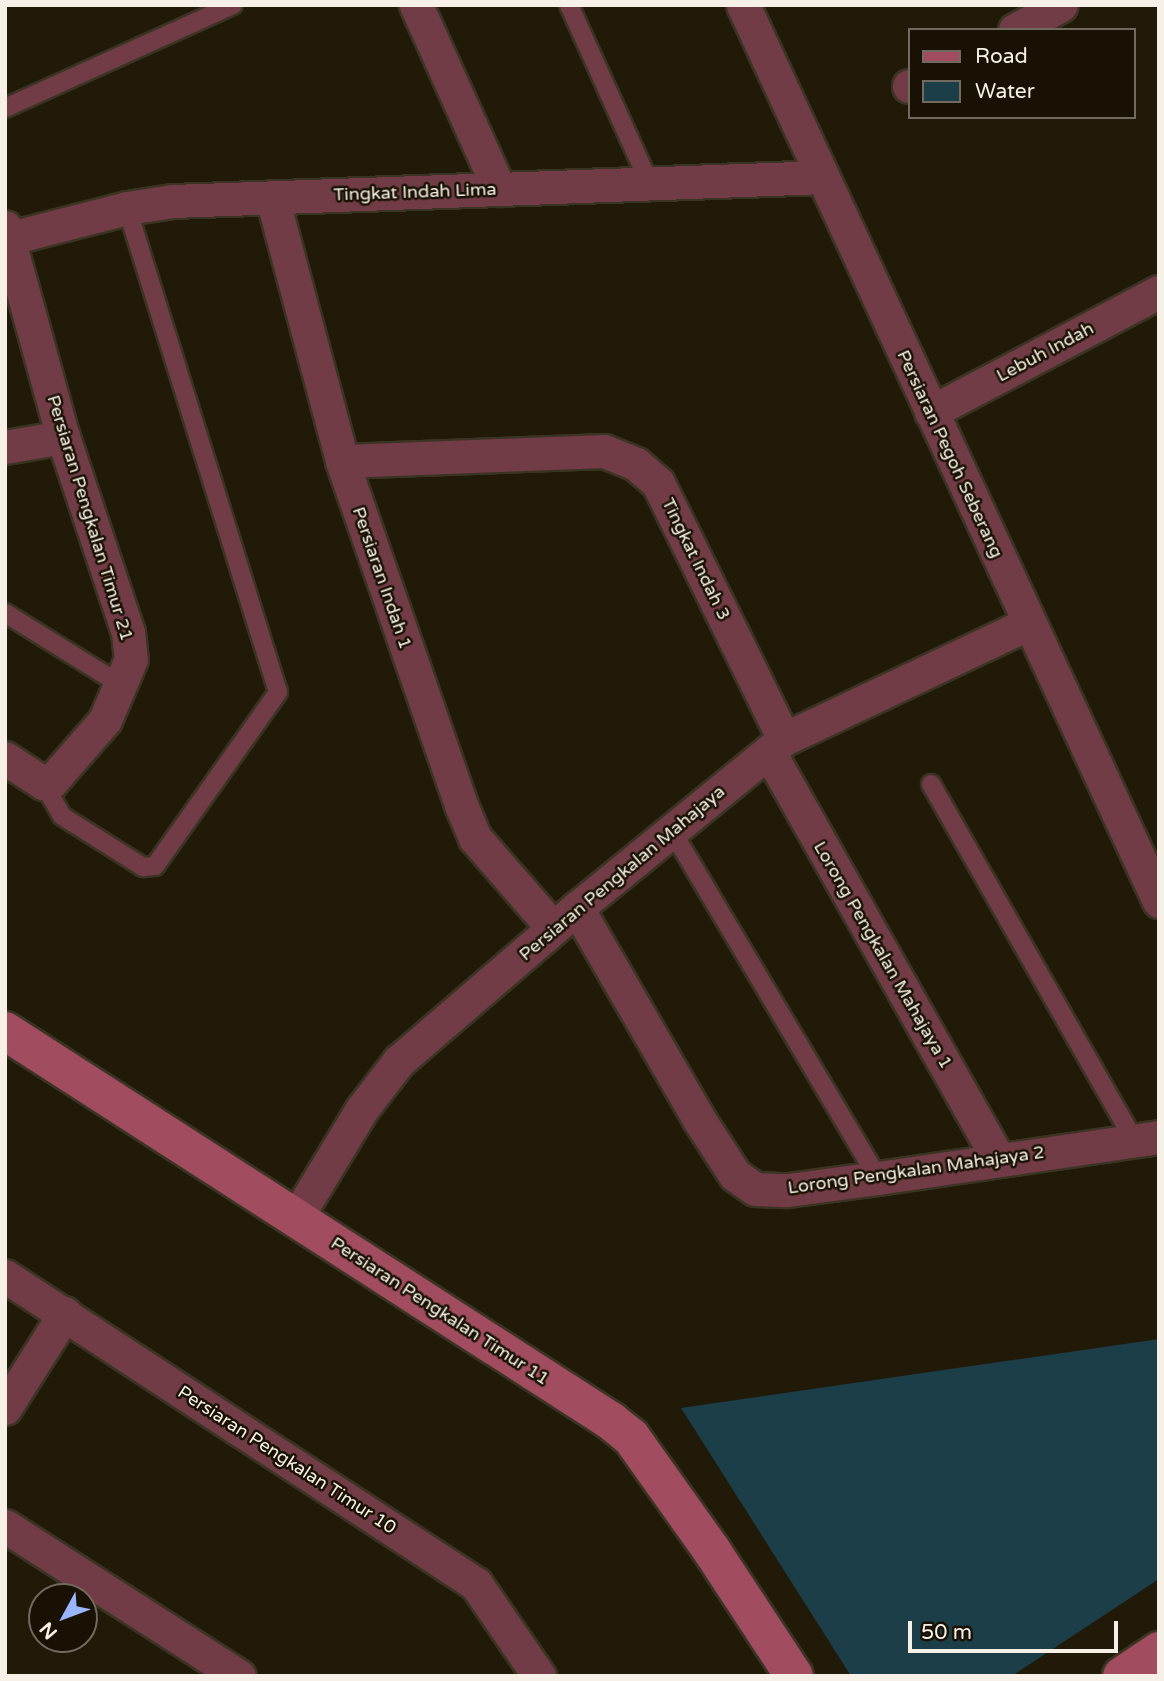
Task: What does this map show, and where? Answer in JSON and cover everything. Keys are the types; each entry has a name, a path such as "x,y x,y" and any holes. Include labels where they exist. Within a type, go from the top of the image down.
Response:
{"street":[{"path":"416,5 499,189"},
{"name":"Persiaran Pegoh Seberang","path":"743,5 1156,891"},
{"path":"1019,28 1061,5"},
{"name":"Tingkat Indah Lima","path":"8,233 173,201 823,177"},
{"name":"Persiaran Indah 1","path":"272,198 342,461 475,838 565,918"},
{"name":"Persiaran Pengkalan Timur 21","path":"8,233 63,438 128,632 131,659 105,720 58,775 51,782 43,783"},
{"name":"Lebuh Indah","path":"931,412 1159,292"},
{"path":"5,447 63,438"},
{"name":"Tingkat Indah 3","path":"342,461 604,451 636,464 658,483 776,746"},
{"name":"Persiaran Pengkalan Mahajaya","path":"296,1219 362,1109 399,1061 565,918 776,746 1029,623"},
{"name":"Lorong Pengkalan Mahajaya 1","path":"776,746 998,1158"},
{"path":"5,758 43,783"},
{"name":"Lorong Pengkalan Mahajaya 2","path":"565,918 735,1175 755,1189 788,1190 1146,1138"},
{"name":"Persiaran Pengkalan Timur 11","path":"5,1031 611,1421 631,1437 712,1551 794,1676"},
{"name":"Persiaran Pengkalan Timur 10","path":"5,1276 476,1584 539,1676"},
{"path":"5,1409 65,1313"},
{"path":"5,1526 239,1676"},
{"path":"1122,1676 1159,1651"}],"lane":[{"path":"5,108 233,5"},
{"path":"569,5 650,184"},
{"path":"43,783 62,816 143,867 155,866 278,692 127,208"},
{"path":"5,614 121,685"},
{"path":"931,784 1146,1138"},
{"path":"672,831 878,1178"}],"water":[{"path":"1159,1339 1159,1579 1012,1676 851,1676 681,1408"}]}
